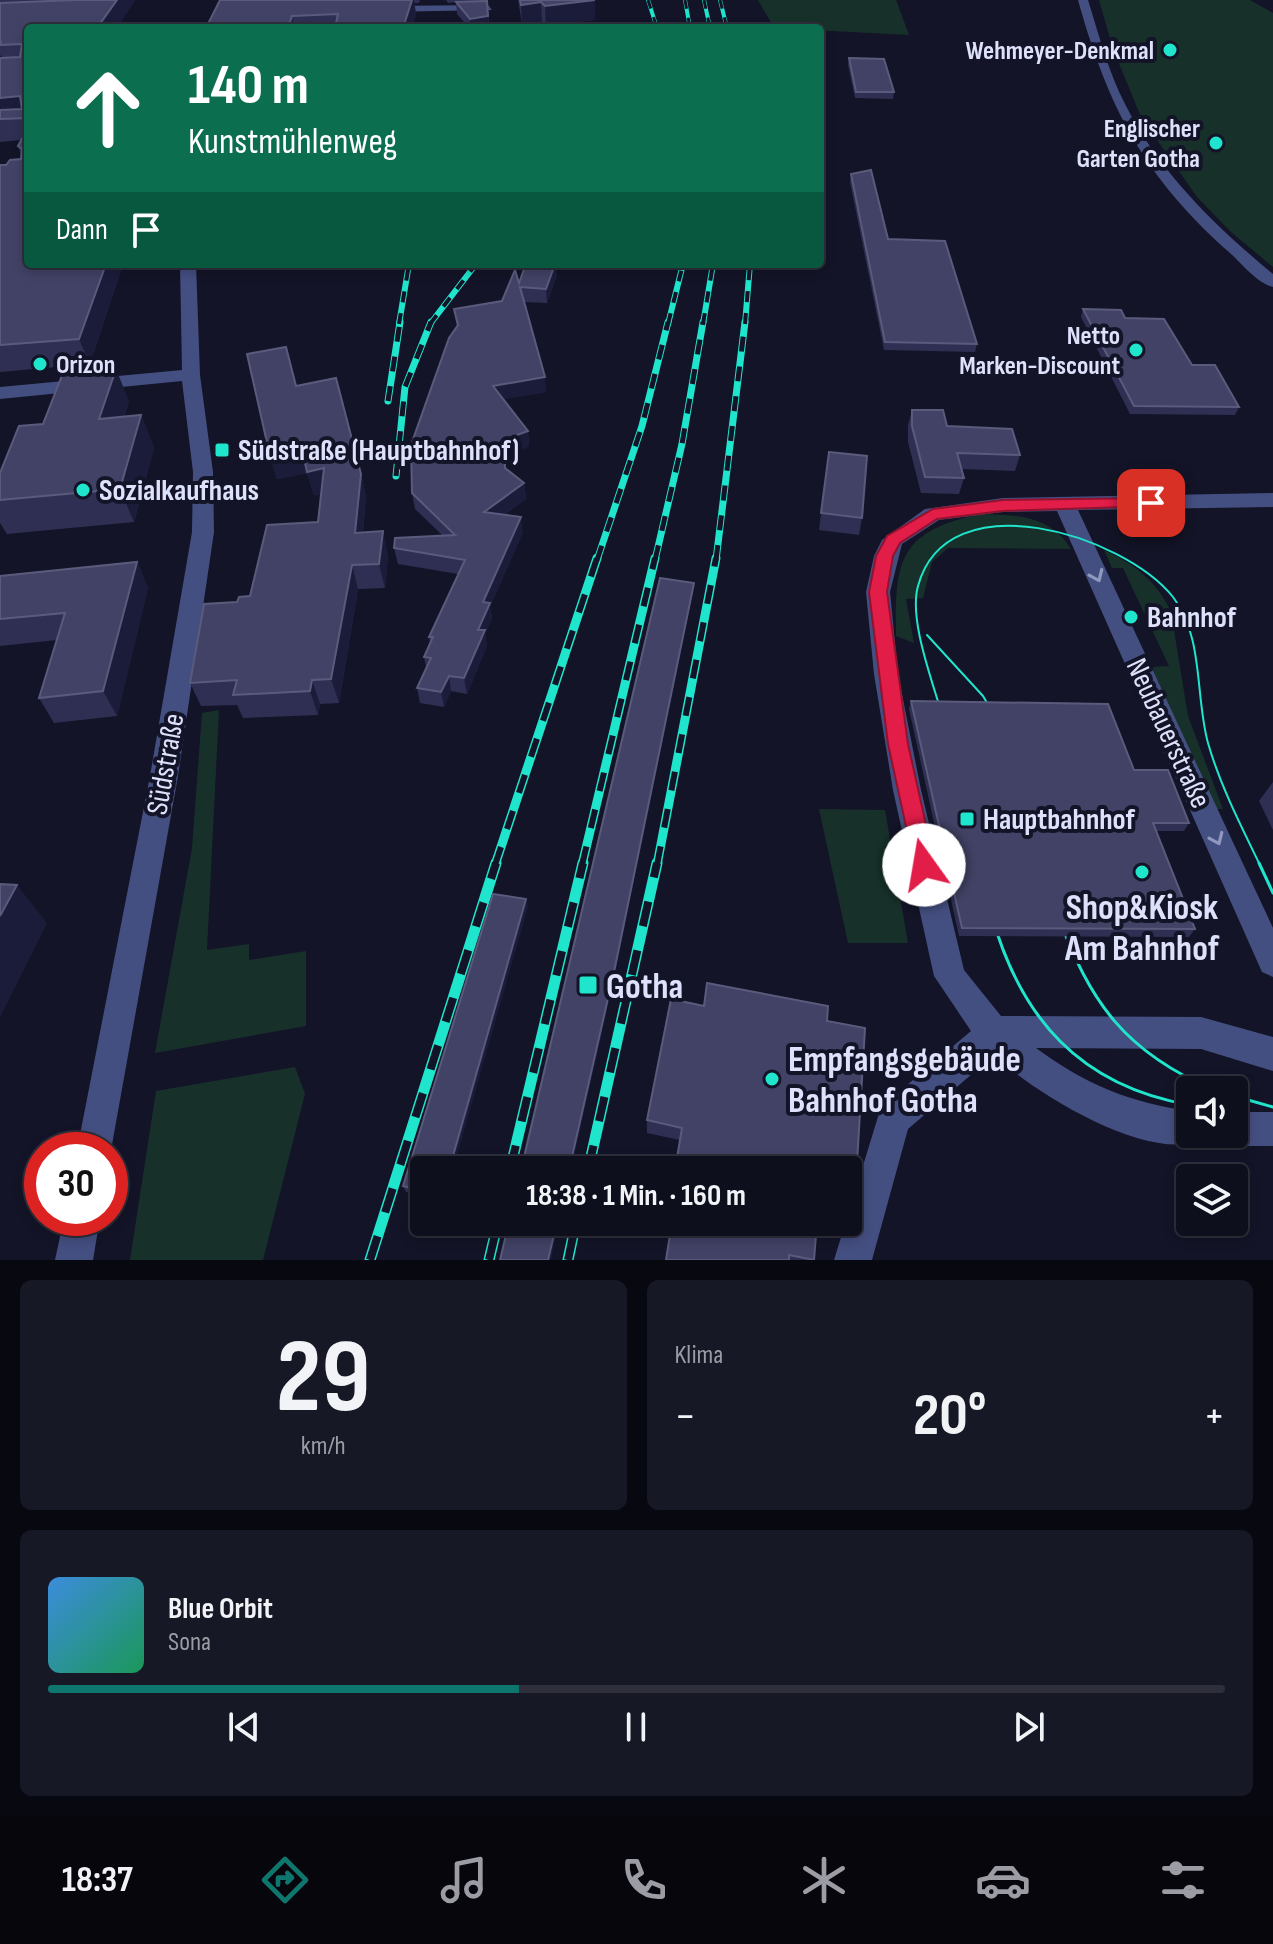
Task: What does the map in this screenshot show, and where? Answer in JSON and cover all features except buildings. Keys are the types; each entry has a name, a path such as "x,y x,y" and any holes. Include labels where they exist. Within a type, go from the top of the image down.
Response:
{"street":[{"path":"1083,0 1103,62 1127,120 1181,197 1228,246 1273,282"},
{"path":"365,9 488,8"},
{"name":"Südstraße","path":"98,1132 164,776 203,532 203,472 191,375 188,268"},
{"path":"0,393 191,375"},
{"path":"1176,1126 1124,1117 1042,1074 995,1032 950,976 898,744 878,592 885,556 893,540 924,517 1003,505 1273,500"},
{"name":"Neubauerstraße","path":"1065,505 1273,962"},
{"path":"853,1260 882,1117 995,1032 1201,1033 1273,1054"},
{"path":"1248,1129 1273,1129"},
{"path":"74,1260 79,1236"}],"green space":[{"path":"758,0 896,0 909,35 824,31 824,24 772,24"},
{"name":"Englischer Garten Gotha","path":"1099,0 1250,0 1273,13 1273,267 1231,232 1197,197 1141,117 1113,49"},
{"path":"980,514 1007,515 1043,523 1063,538 1071,549 948,548 932,562 923,598 906,599 914,643 896,636 897,587 907,553 918,540 933,530"},
{"path":"1104,550 1144,575 1159,591 1171,612 1188,716 1223,809 1216,809 1150,667 1169,666 1123,568 1112,568"},
{"path":"219,710 207,950 249,944 249,960 306,951 306,1026 155,1053 192,848 202,713"},
{"path":"819,809 885,810 908,943 848,943"},
{"path":"295,1067 305,1094 263,1260 130,1260 156,1091"}],"tram line":[{"path":"944,722 919,635 916,600 918,586 935,553 963,534 999,526 1038,528 1078,538 1117,554 1149,574 1173,597 1183,613 1194,648 1208,743 1225,790 1260,865"},
{"path":"927,635 983,696 997,720"},
{"path":"1259,863 1273,893"},
{"path":"991,913 1003,951 1019,985 1060,1041 1086,1064 1117,1082 1151,1096 1176,1102"},
{"path":"1058,915 1083,974 1115,1022 1157,1059 1186,1076"},
{"path":"1248,1100 1273,1107"}],"railway":[{"path":"648,0 656,24"},
{"path":"685,0 689,24"},
{"path":"704,0 709,24"},
{"path":"720,0 726,24"},
{"path":"399,324 408,268"},
{"path":"430,323 473,268"},
{"path":"668,324 682,268"},
{"path":"703,324 712,268"},
{"path":"745,324 750,268"},
{"path":"388,401 400,322"},
{"path":"597,560 642,426 668,322"},
{"path":"655,560 682,444 703,322"},
{"path":"716,560 745,322"},
{"path":"396,476 405,387 430,323"},
{"path":"495,865 597,558"},
{"path":"582,865 655,558"},
{"path":"657,865 716,558"},
{"path":"370,1260 496,863"},
{"path":"513,1156 583,863"},
{"path":"591,1156 657,863"},
{"path":"489,1260 495,1236"},
{"path":"568,1260 573,1236"}],"place":[{"name":"Wehmeyer-Denkmal","path":"1170,50"},
{"name":"Englischer Garten Gotha","path":"1216,143"},
{"name":"Netto Marken-Discount","path":"1136,350"},
{"name":"Orizon","path":"40,364"},
{"name":"Südstraße (Hauptbahnhof)","path":"222,450"},
{"name":"Sozialkaufhaus","path":"83,490"},
{"name":"Bahnhof","path":"1131,617"},
{"name":"Hauptbahnhof","path":"967,819"},
{"name":"Shop&Kiosk Am Bahnhof","path":"1142,872"},
{"name":"Gotha","path":"588,985"},
{"name":"Empfangsgebäude Bahnhof Gotha","path":"772,1079"}],"route":[{"path":"924,865 886,674 878,592 885,556 893,540 933,514 1003,505 1151,503"}]}
